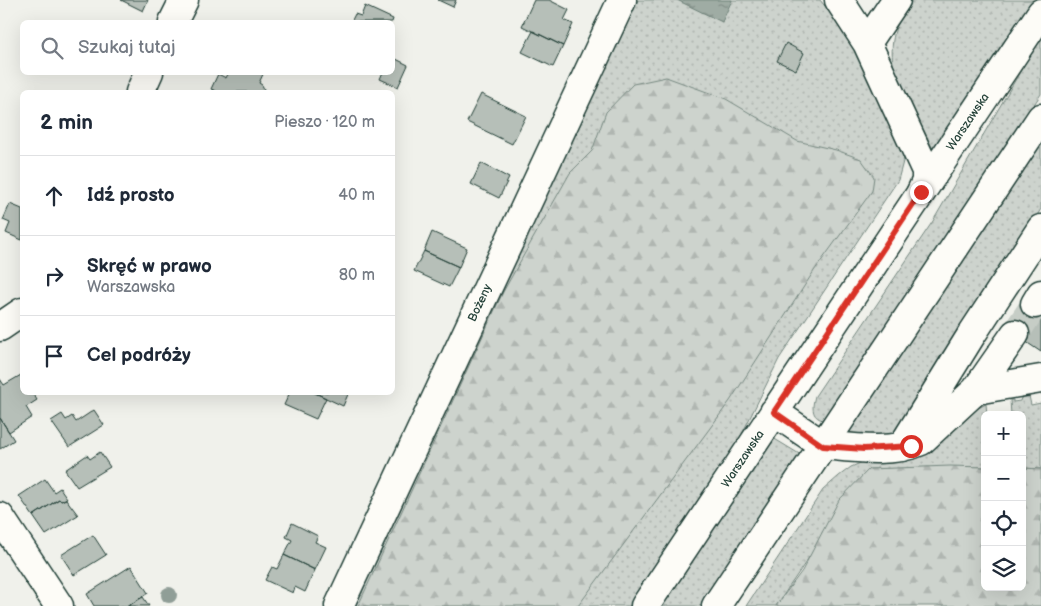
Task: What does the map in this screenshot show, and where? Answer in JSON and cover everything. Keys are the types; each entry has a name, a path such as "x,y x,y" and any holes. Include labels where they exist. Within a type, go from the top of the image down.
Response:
{"main road":[{"path":"174,20 184,0"},
{"path":"839,0 866,43 926,170 926,180 921,192"},
{"path":"866,43 896,0"},
{"name":"Bożeny","path":"339,606 614,2"},
{"name":"Warszawska","path":"645,606 1041,13"},
{"path":"141,90 148,75"},
{"path":"716,606 1041,118"},
{"path":"902,447 972,334 1041,229"},
{"path":"0,327 20,313"},
{"path":"774,412 823,446 864,449 911,446 921,442 976,390 1015,334"},
{"path":"976,390 1041,379"},
{"path":"0,517 60,606"}],"green space":[{"path":"638,0 820,0 843,25 904,151 898,180 779,359 739,440 630,606 351,606"},
{"path":"911,0 1034,0 937,146 933,149 894,71 892,51 894,34 900,17"},
{"path":"1041,36 1041,94 823,420 819,419 813,411 815,396 933,221"},
{"path":"666,77 726,99 797,141 836,150 861,159 874,177 872,191 814,271 730,401 578,606 358,606 503,292 570,173 592,151 606,112 633,84"},
{"path":"1041,140 1041,209 897,436 845,434"},
{"path":"1029,396 1031,405 1041,403 1041,469 1026,468 1026,411 1011,411 1010,400 1013,400 1013,402 1020,401 1021,398"},
{"path":"986,404 987,411 981,411 981,467 869,469 776,606 746,606 823,490 851,467 863,462 877,460"},
{"path":"773,438 801,455 700,606 660,606"},
{"path":"981,467 981,591 1026,591 1026,468 1041,469 1041,606 776,606 802,571 839,500 869,469"}],"water":[{"path":"677,0 732,0 722,22"}],"building":[{"path":"121,0 148,0 143,11"},
{"path":"438,0 456,0 453,7"},
{"path":"534,0 549,0 569,10 564,20 573,24 563,46 522,26"},
{"path":"365,6 393,19 352,20 355,14 361,16"},
{"path":"533,31 563,46 553,67 522,52"},
{"path":"786,43 804,53 796,70 777,61"},
{"path":"395,58 408,65 398,87 380,79 382,75 395,75"},
{"path":"218,75 226,78 228,75 263,75 259,83 264,89 211,89"},
{"path":"481,94 526,116 512,144 467,122"},
{"path":"481,163 509,178 499,198 471,184"},
{"path":"10,204 20,208 20,239 6,233 10,223 3,220"},
{"path":"432,232 467,248 459,267 424,251"},
{"path":"424,251 459,267 449,287 414,271"},
{"path":"1028,299 1041,309 1041,352 1007,329"},
{"path":"20,376 20,395 34,395 37,400 26,407 32,417 9,432 0,418 0,379 4,385"},
{"path":"289,395 320,395 326,398 316,419 284,405"},
{"path":"319,395 348,395 343,406"},
{"path":"94,410 104,425 69,447 51,421 62,414 66,420 72,416 76,422"},
{"path":"0,418 14,440 0,449"},
{"path":"100,452 110,467 77,487 65,470 87,455 90,459"},
{"path":"45,479 54,492 60,488 67,498 61,501 59,499 33,516 19,496"},
{"path":"59,499 61,501 66,499 78,515 46,535 33,516"},
{"path":"292,523 318,536 315,542 326,547 315,570 284,555 292,540 286,537"},
{"path":"93,535 106,555 74,575 61,555"},
{"path":"284,555 315,570 305,592 295,587 293,593 265,580 272,567 277,569"},
{"path":"131,566 148,593 128,606 94,606 87,594"},
{"path":"143,597 149,606 128,606"}],"tunnel":[{"path":"1015,334 1035,304"}],"route":[{"path":"911,446 864,449 823,446 774,412 921,192"}]}
